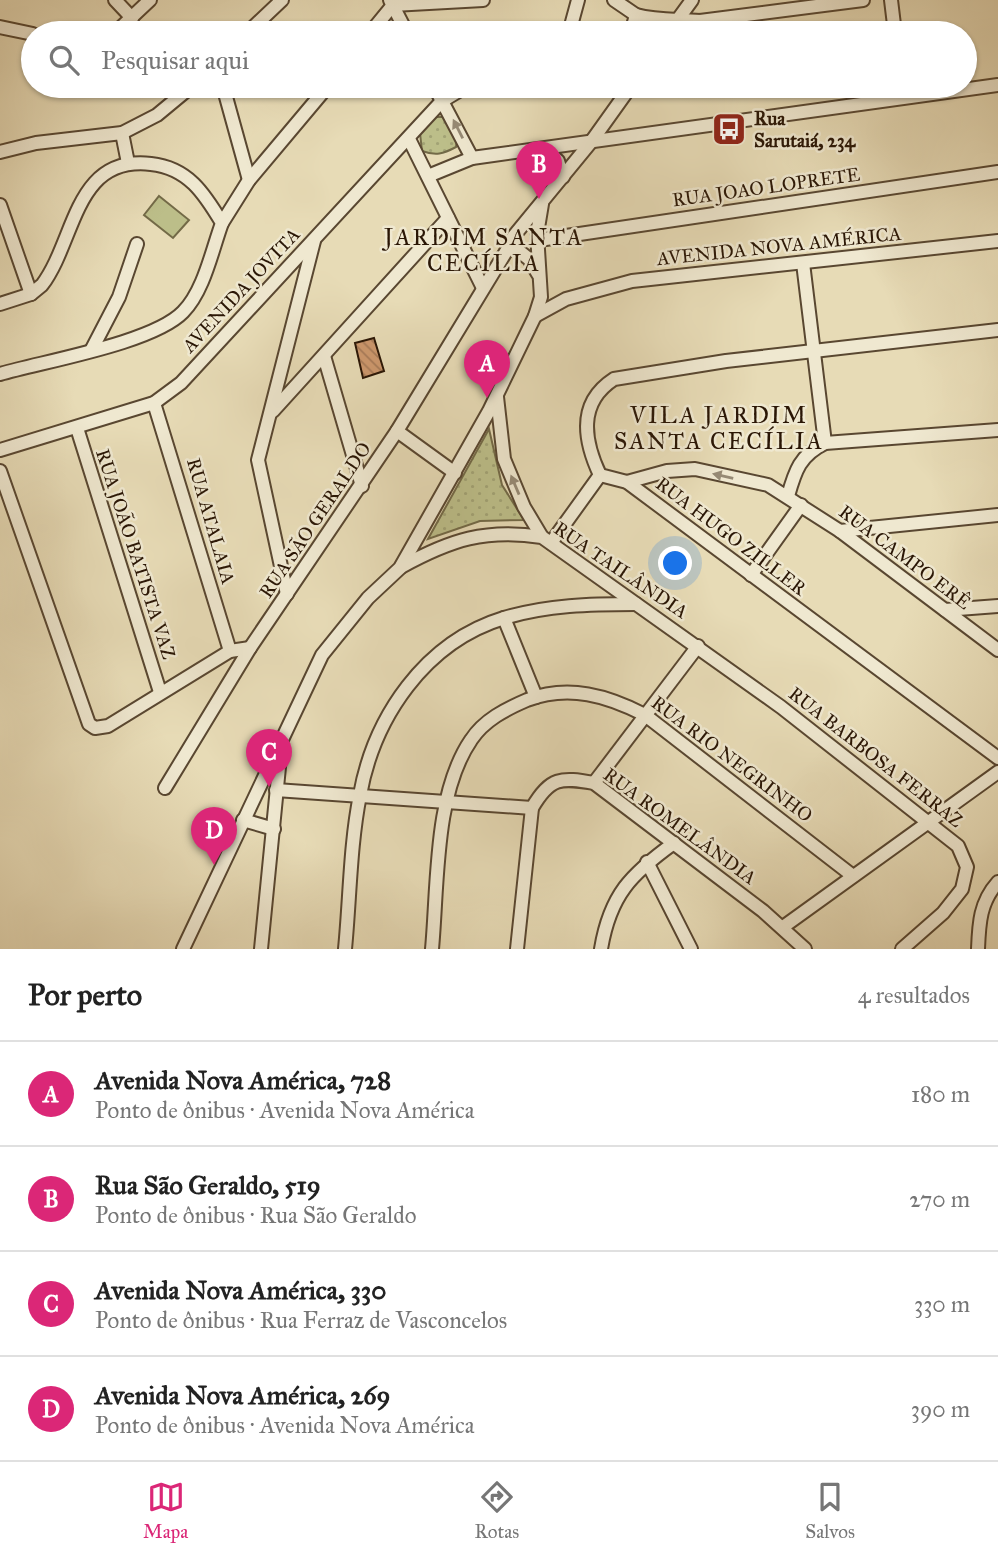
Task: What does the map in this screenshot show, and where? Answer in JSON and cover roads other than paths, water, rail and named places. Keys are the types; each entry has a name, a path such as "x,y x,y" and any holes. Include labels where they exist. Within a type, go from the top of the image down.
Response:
{"street":[{"path":"115,0 132,18"},
{"path":"129,21 150,0"},
{"path":"260,21 282,0"},
{"path":"391,2 483,0"},
{"path":"572,21 578,0"},
{"path":"614,0 636,15 657,21"},
{"path":"678,19 692,0"},
{"path":"667,21 700,21 863,0"},
{"path":"891,0 894,21"},
{"path":"378,21 391,2"},
{"path":"391,2 401,21"},
{"path":"634,21 636,15"},
{"path":"0,27 21,31"},
{"path":"977,87 998,85"},
{"path":"0,152 36,143 122,133 157,116 177,98"},
{"path":"226,98 249,180"},
{"path":"0,374 150,333 184,311 197,288 222,223 249,180 318,98"},
{"path":"440,98 472,158"},
{"name":"AVENIDA JOVITA","path":"0,450 154,403 181,383 447,98"},
{"name":"RUA SÃO GERALDO","path":"165,788 250,648 397,431 516,235 591,142 622,98"},
{"path":"428,176 472,158 591,142 864,98"},
{"path":"122,133 128,163"},
{"path":"409,139 484,288"},
{"path":"545,149 558,161 563,177"},
{"path":"0,304 31,294 48,276 91,187 103,173 128,163 160,165 185,175 198,186 222,223"},
{"name":"RUA JOAO LOPRETE","path":"538,240 998,172"},
{"path":"183,949 322,655 368,598 400,568 489,411 536,316 541,282 538,240 542,204"},
{"path":"0,205 31,294"},
{"path":"270,414 448,218"},
{"path":"538,240 528,228 516,235 522,254 541,282 552,296 566,299"},
{"path":"287,594 258,460 314,238"},
{"name":"RUA SÃO GERALDO","path":"494,271 522,254 533,253 538,240"},
{"name":"AVENIDA NOVA AMÉRICA","path":"536,316 566,299 632,281 998,241"},
{"path":"92,349 119,297 137,244"},
{"path":"803,262 825,443"},
{"path":"497,396 504,459 524,507 547,540 600,475 589,451 586,419 597,394 614,379 814,351 998,330"},
{"path":"324,356 362,486"},
{"name":"RUA ATALAIA","path":"154,403 230,651"},
{"path":"489,411 500,429"},
{"name":"RUA JOÃO BATISTA VAZ","path":"77,428 160,692"},
{"path":"788,496 798,464 811,450 825,443 998,430"},
{"path":"397,431 455,473"},
{"name":"RUA CAMPO ERÊ","path":"627,482 667,471 695,469 768,485 840,531 998,650"},
{"path":"0,471 89,724 95,728 108,726 230,651 250,648"},
{"name":"RUA HUGO ZILLER","path":"600,475 627,482 998,758"},
{"path":"751,575 801,505"},
{"path":"840,531 998,515"},
{"name":"RUA TAILÂNDIA","path":"400,568 437,549 479,535 500,533 547,540 698,646"},
{"path":"417,538 425,547 437,549"},
{"path":"603,604 614,588"},
{"path":"345,949 360,795 387,716 404,690 428,662 461,637 503,618 541,609 636,604"},
{"path":"945,610 998,606"},
{"path":"503,618 536,697"},
{"path":"594,783 698,646"},
{"name":"RUA BARBOSA FERRAZ","path":"698,646 929,822 963,853 967,876 954,902 902,949"},
{"name":"RUA RIO NEGRINHO","path":"432,949 446,803 459,761 471,738 504,710 536,697 570,692 592,694 615,700 645,715 853,876"},
{"path":"261,949 282,736"},
{"path":"783,927 998,772"},
{"name":"RUA ROMELÂNDIA","path":"532,808 542,791 557,780 594,783 783,927 805,949"},
{"path":"276,790 532,808 517,949"},
{"path":"243,820 274,829"},
{"path":"602,948 615,900 625,883 647,862 674,843"},
{"path":"647,862 691,949"},
{"path":"978,949 984,903 998,882"}],"place":[{"name":"Rua Sarutaiá, 234","path":"729,129"},
{"name":"Rua São Geraldo, 519","path":"539,199"},
{"name":"Avenida Nova América, 728","path":"487,398"},
{"name":"Avenida Nova América, 330","path":"269,787"},
{"name":"Avenida Nova América, 269","path":"214,865"}],"district":[{"name":"JARDIM SANTA CECÍLIA","path":"484,250"},
{"name":"VILA JARDIM SANTA CECÍLIA","path":"719,428"}]}
